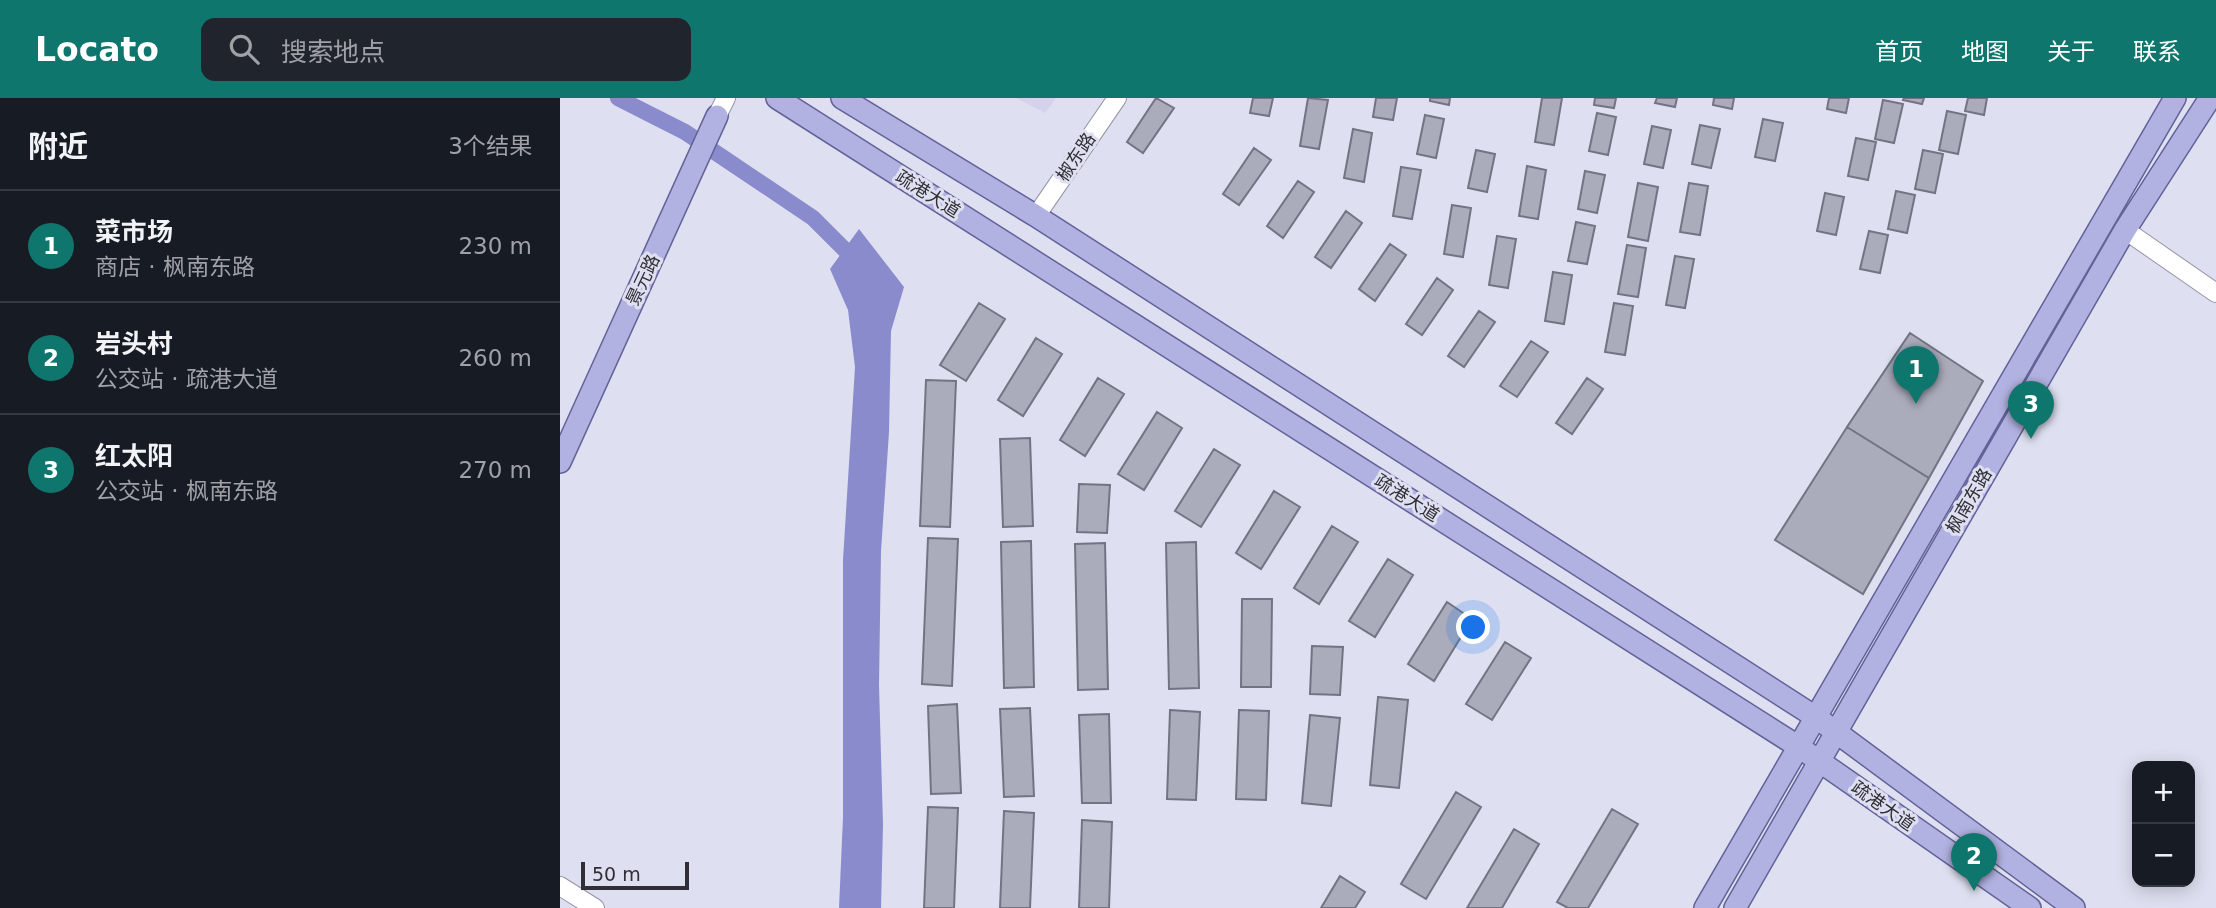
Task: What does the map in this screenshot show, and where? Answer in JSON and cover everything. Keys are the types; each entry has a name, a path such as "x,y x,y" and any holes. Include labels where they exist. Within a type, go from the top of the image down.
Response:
{"main road":[{"name":"疏港大道","path":"777,98 1799,747 2030,908"},
{"name":"疏港大道","path":"842,98 1036,216 1817,718 2074,908"},
{"path":"1705,908 2175,98"},
{"name":"枫南东路","path":"1735,908 2125,230 2210,98"},
{"name":"景元路","path":"560,462 722,107"}],"street":[{"name":"椒东路","path":"1036,216 1116,98"},
{"path":"2125,230 2216,293"},
{"path":"560,886 595,908"}],"shaded area":[{"path":"1016,98 1056,98 1045,113"}],"water":[{"path":"859,229 904,287 891,331 889,432 881,551 881,908 839,908 843,817 843,560 855,367 848,310 830,269"}],"building":[{"path":"1156,98 1174,108 1143,153 1127,142"},
{"path":"1253,98 1273,98 1269,116 1250,113"},
{"path":"1308,98 1328,100 1319,149 1300,146"},
{"path":"1376,98 1397,98 1393,120 1373,117"},
{"path":"1430,98 1450,98 1449,105 1430,101"},
{"path":"1542,98 1562,98 1554,145 1535,142"},
{"path":"1595,98 1616,98 1614,108 1594,105"},
{"path":"1657,98 1677,98 1675,107 1655,103"},
{"path":"1714,98 1734,98 1732,109 1713,105"},
{"path":"1829,98 1849,98 1846,113 1827,109"},
{"path":"1924,98 1922,104 1903,100"},
{"path":"1968,98 1987,98 1984,115 1965,111"},
{"path":"1883,100 1903,104 1894,143 1875,139"},
{"path":"1947,111 1966,115 1958,154 1939,150"},
{"path":"1597,113 1616,117 1608,155 1589,151"},
{"path":"1425,115 1444,119 1436,158 1417,154"},
{"path":"1763,119 1783,123 1775,161 1755,157"},
{"path":"1700,125 1720,129 1711,168 1692,164"},
{"path":"1652,126 1671,130 1663,168 1644,164"},
{"path":"1353,129 1372,133 1364,182 1344,178"},
{"path":"1856,138 1876,142 1868,180 1848,176"},
{"path":"1254,148 1271,160 1239,205 1223,194"},
{"path":"1476,150 1495,154 1487,192 1468,188"},
{"path":"1923,150 1943,154 1935,193 1915,189"},
{"path":"1527,166 1546,170 1538,219 1519,216"},
{"path":"1401,167 1421,170 1412,219 1393,216"},
{"path":"1585,171 1605,175 1597,213 1578,209"},
{"path":"1298,181 1314,192 1283,238 1267,226"},
{"path":"1638,183 1658,187 1648,241 1628,237"},
{"path":"1689,183 1708,186 1700,235 1680,232"},
{"path":"1896,191 1915,195 1907,233 1888,229"},
{"path":"1825,193 1844,197 1836,235 1817,231"},
{"path":"1452,205 1471,208 1463,257 1444,254"},
{"path":"1346,211 1362,223 1331,268 1315,257"},
{"path":"1576,222 1595,226 1587,264 1568,261"},
{"path":"1869,231 1888,235 1880,273 1860,269"},
{"path":"1497,236 1516,239 1508,288 1489,285"},
{"path":"1390,244 1406,255 1375,301 1359,289"},
{"path":"1627,245 1646,248 1638,297 1618,294"},
{"path":"1675,256 1694,259 1685,308 1666,305"},
{"path":"1553,272 1572,275 1564,324 1545,321"},
{"path":"1437,278 1453,290 1422,335 1406,324"},
{"path":"979,303 1005,319 966,381 940,365"},
{"path":"1614,303 1633,306 1625,355 1605,352"},
{"path":"1479,311 1495,322 1464,367 1448,356"},
{"path":"1910,333 1983,381 1929,478 1847,427"},
{"path":"1036,338 1062,354 1023,416 998,400"},
{"path":"1531,341 1548,352 1517,397 1500,386"},
{"path":"1098,378 1124,394 1085,456 1060,440"},
{"path":"1587,378 1603,389 1572,434 1556,423"},
{"path":"926,380 956,381 950,527 920,526"},
{"path":"1157,412 1182,428 1144,490 1118,474"},
{"path":"1847,427 1929,478 1863,594 1775,540"},
{"path":"1030,438 1033,526 1003,527 1000,439"},
{"path":"1214,449 1240,465 1201,527 1175,511"},
{"path":"1079,484 1110,485 1107,533 1077,532"},
{"path":"1274,491 1300,507 1261,569 1236,553"},
{"path":"1332,526 1358,542 1319,604 1294,588"},
{"path":"928,538 958,539 952,686 922,684"},
{"path":"1031,541 1034,687 1004,688 1001,542"},
{"path":"1196,542 1199,688 1169,689 1166,543"},
{"path":"1105,543 1108,689 1078,690 1075,544"},
{"path":"1388,559 1413,575 1375,637 1349,621"},
{"path":"1242,599 1272,599 1271,687 1241,687"},
{"path":"1447,602 1472,619 1434,681 1408,664"},
{"path":"1505,642 1531,658 1492,720 1466,704"},
{"path":"1312,646 1343,647 1340,695 1310,694"},
{"path":"1378,697 1408,700 1399,788 1370,785"},
{"path":"957,704 961,793 931,794 928,706"},
{"path":"1030,708 1034,796 1004,797 1000,709"},
{"path":"1170,710 1200,712 1196,800 1167,799"},
{"path":"1239,710 1269,711 1266,800 1236,799"},
{"path":"1109,714 1111,803 1082,803 1079,715"},
{"path":"1310,715 1340,718 1331,806 1302,803"},
{"path":"1456,792 1481,807 1426,899 1401,884"},
{"path":"928,807 958,808 954,908 924,908"},
{"path":"1612,809 1638,824 1588,908 1568,908 1557,902"},
{"path":"1004,811 1034,813 1030,908 1000,908"},
{"path":"1082,820 1112,822 1109,908 1079,908"},
{"path":"1514,829 1539,844 1502,908 1467,908"},
{"path":"1340,876 1365,892 1355,908 1321,908"}],"waterway":[{"path":"618,98 685,132 813,218 859,264"}],"place":[{"name":"菜市场","path":"1916,404"},
{"name":"红太阳","path":"2031,439"},
{"name":"岩头村","path":"1974,891"}]}
